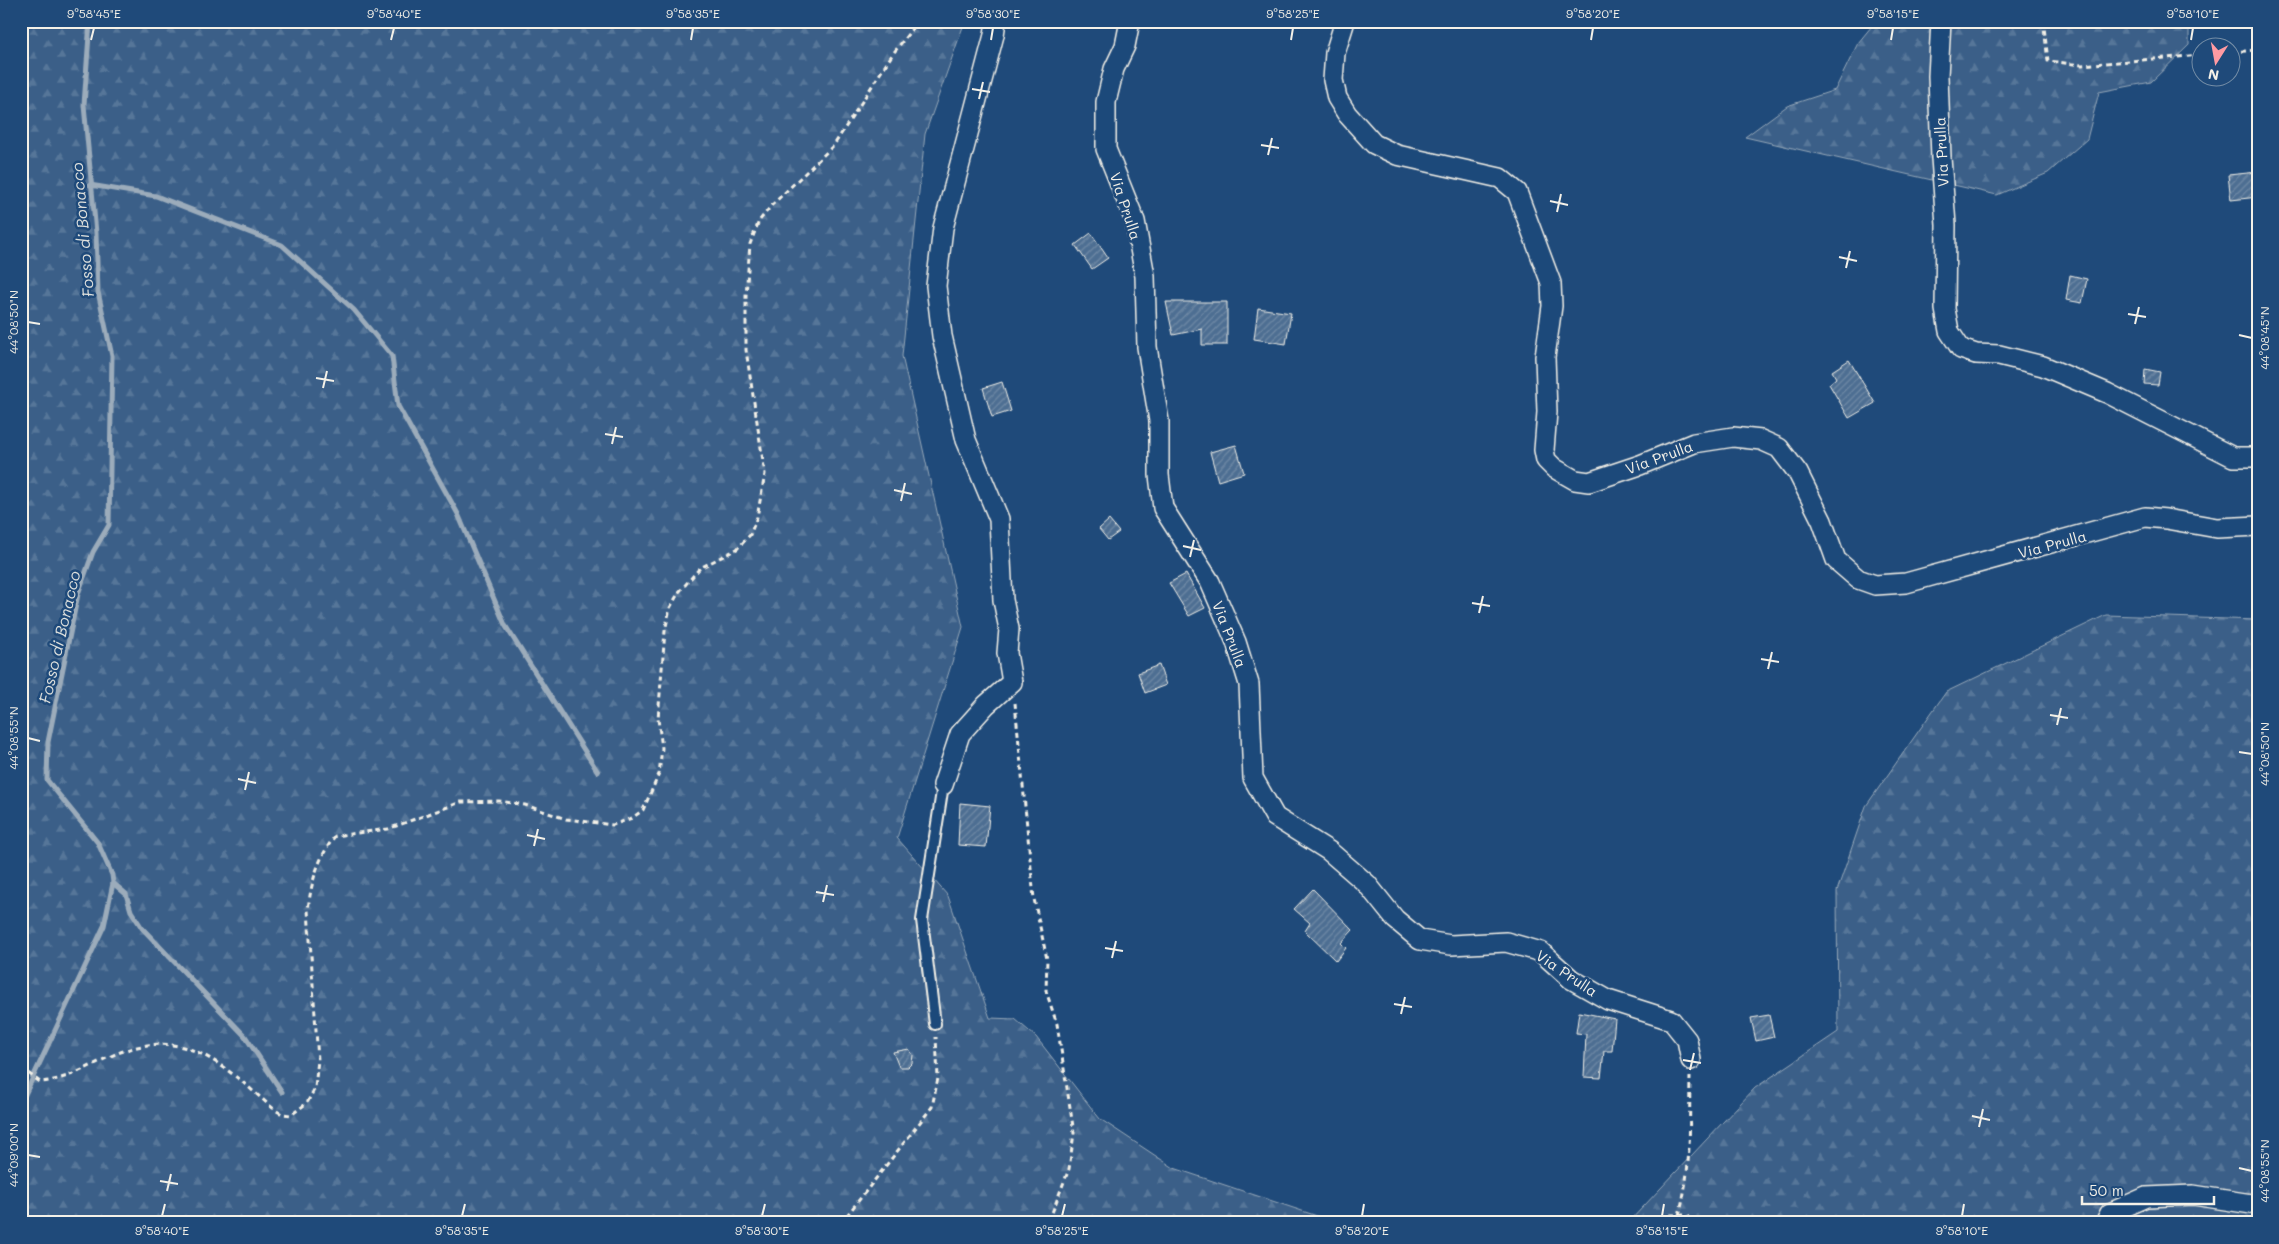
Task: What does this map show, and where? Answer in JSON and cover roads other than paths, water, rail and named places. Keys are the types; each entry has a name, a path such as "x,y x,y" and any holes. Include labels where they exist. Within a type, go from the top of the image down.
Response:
{"street":[{"path":"943,784 960,734 986,705 1012,682 1008,652 1008,629 1003,600 999,519 966,440 942,336 936,286 943,228 992,44 996,21"},
{"name":"Via Prulla","path":"1130,21 1125,46 1114,69 1106,102 1106,149 1135,221 1146,276 1147,347 1160,422 1158,475 1163,508 1210,582 1236,642 1249,684 1253,778 1275,817 1329,851 1342,862 1367,884 1395,919 1420,940 1451,945 1506,942 1540,952 1571,978 1608,1000 1671,1020 1687,1040 1691,1060"},
{"name":"Via Prulla","path":"1345,21 1335,53 1333,80 1336,98 1347,114 1374,144 1397,155 1500,178 1517,192 1550,283 1552,306 1545,357 1547,412 1544,450 1546,460 1554,468 1575,480 1589,482 1640,465 1694,443 1733,437 1761,440 1779,448 1798,473 1822,521 1836,560 1858,579 1875,585 1906,583 2145,517 2217,528 2258,526"},
{"name":"Via Prulla","path":"1941,21 1938,76 1946,225 1945,309 1949,331 1961,349 1976,354 1999,355 2043,366 2107,393 2233,457 2258,457"},
{"path":"2105,1223 2110,1213 2146,1197 2193,1195 2258,1206"}],"lane":[{"path":"935,1024 922,920 943,784"}],"waterway":[{"name":"Fosso di Bonacco","path":"21,1103 104,926 113,883 112,875 98,843 47,780 48,742 78,594 93,552 109,525 112,356 98,292 96,233 84,105 90,21"},
{"path":"90,185 156,196 282,245 354,310 392,356 398,406 458,514 505,625 598,772"},
{"name":"Fosso di Bonacco","path":"113,883 126,894 131,911 142,928 245,1036 282,1092"}]}
